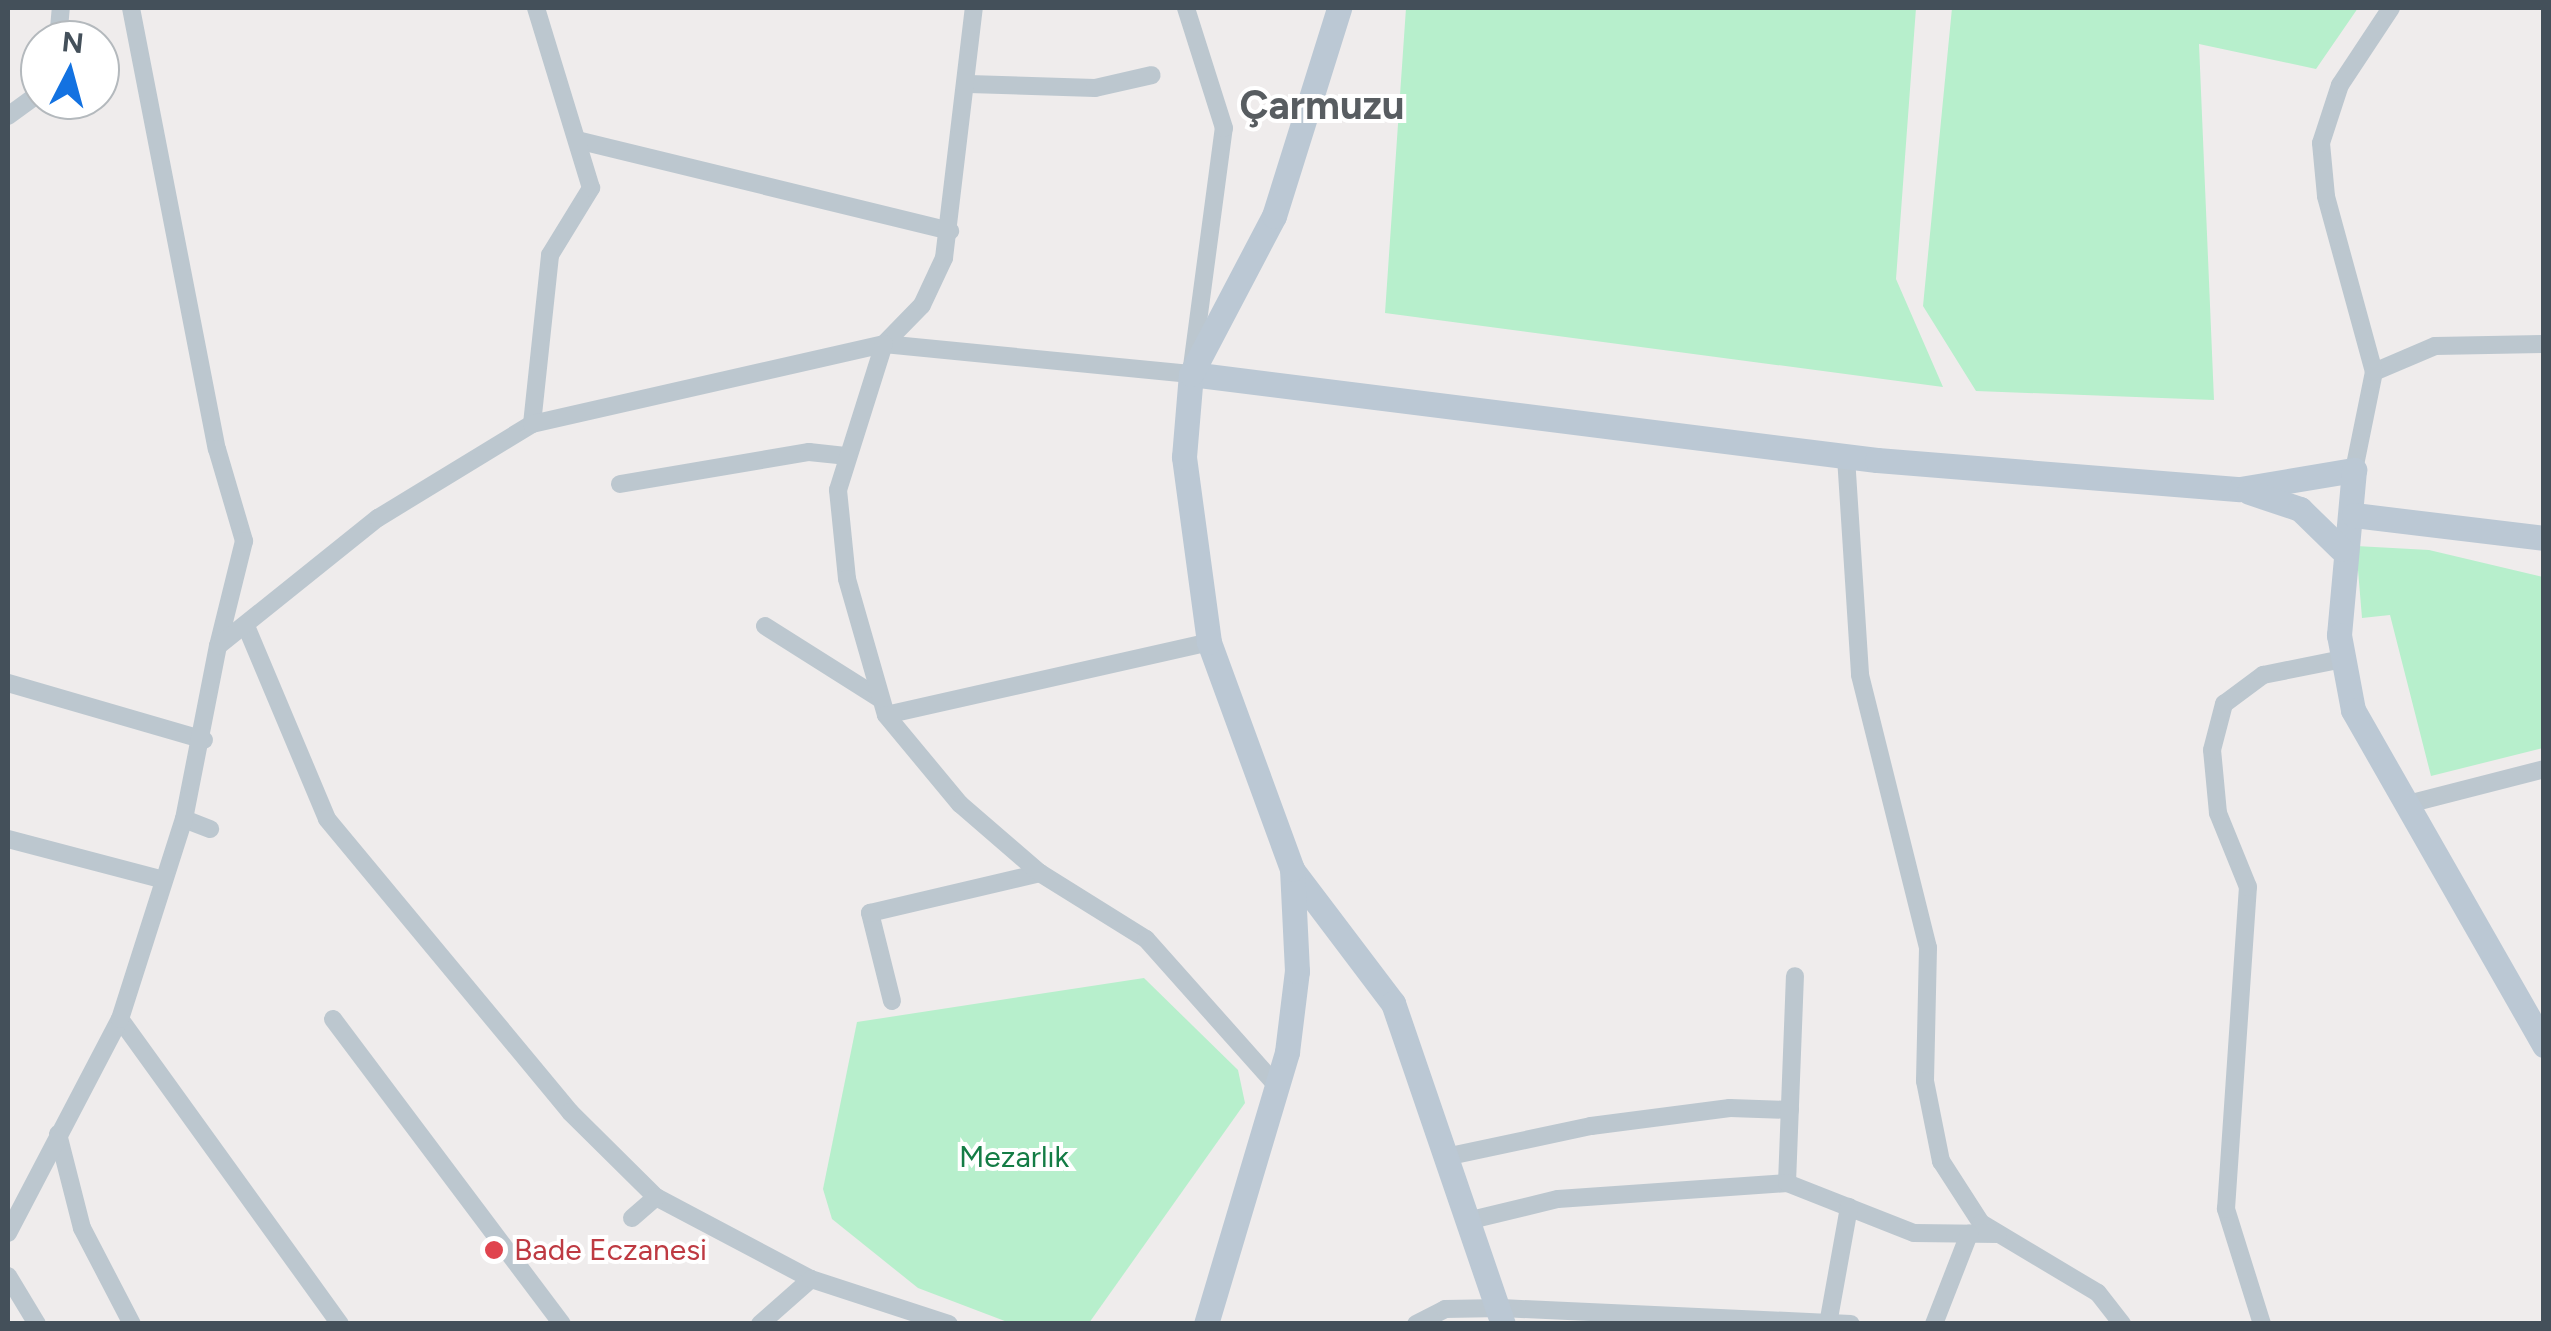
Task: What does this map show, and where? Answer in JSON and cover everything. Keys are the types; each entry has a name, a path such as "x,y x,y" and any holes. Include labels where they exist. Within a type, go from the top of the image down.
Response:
{"street":[{"path":"8,1233 14,1201 58,1134 120,1019 184,819 204,740 218,646 244,541 217,449 131,8"},
{"path":"532,424 550,255 591,188 582,141 536,8"},
{"path":"883,707 847,580 838,490 884,344 922,305 950,231 969,84 974,8"},
{"path":"1186,8 1224,128 1190,374 1184,457 1209,642 1292,869 1393,1003 1450,1156 1502,1316"},
{"path":"1190,374 1274,216 1339,8"},
{"path":"2391,8 2340,85 2322,143 2326,196 2374,372 2354,470 2354,515 2341,550 2344,659 2353,710 2544,1045"},
{"path":"969,84 1095,88 1152,75"},
{"path":"582,141 950,231"},
{"path":"218,646 246,626 276,592 378,518 532,424 884,344 1190,374 1846,457 2240,489 2300,509 2341,550"},
{"path":"2374,372 2435,346 2544,344"},
{"path":"620,484 809,452 848,456"},
{"path":"1846,457 1860,675 1928,948 1926,1081 1941,1161 1981,1224 2098,1293 2122,1324"},
{"path":"2240,489 2354,470"},
{"path":"2354,515 2544,538"},
{"path":"246,626 328,819 570,1112 656,1197 811,1278 949,1324"},
{"path":"765,626 883,707 960,804 1040,873 1146,938 1277,1086"},
{"path":"883,707 1209,642"},
{"path":"2262,1324 2226,1208 2248,887 2218,812 2212,750 2224,704 2264,675 2344,659"},
{"path":"8,684 204,740"},
{"path":"2408,804 2544,769"},
{"path":"184,819 210,828"},
{"path":"8,839 164,880"},
{"path":"1206,1324 1277,1086 1297,971 1292,869"},
{"path":"892,1000 870,913 1040,873"},
{"path":"1788,1183 1796,976"},
{"path":"120,1019 340,1324"},
{"path":"333,1019 562,1324"},
{"path":"1450,1156 1591,1126 1790,1110"},
{"path":"58,1134 82,1228 132,1324"},
{"path":"1472,1220 1558,1198 1788,1183 1914,1233 1999,1234"},
{"path":"632,1218 656,1197"},
{"path":"1828,1321 1849,1208"},
{"path":"1934,1324 1969,1234"},
{"path":"8,1276 37,1324"},
{"path":"760,1324 811,1278"},
{"path":"1416,1324 1446,1309 1502,1316 1851,1324"}],"green space":[{"path":"1406,8 1916,8 1896,279 1943,387 1385,313"},
{"path":"1952,8 2358,8 2316,69 2199,44 2214,400 1976,391 1923,306"},
{"path":"2356,546 2429,550 2543,577 2543,748 2431,776 2390,615 2362,618"},
{"name":"Mezarlık","path":"1144,978 1238,1070 1245,1103 1089,1323 1010,1323 918,1288 832,1219 823,1189 857,1022"}],"place":[{"name":"Bade Eczanesi","path":"494,1250"}],"district":[{"name":"Çarmuzu","path":"1322,105"}]}
